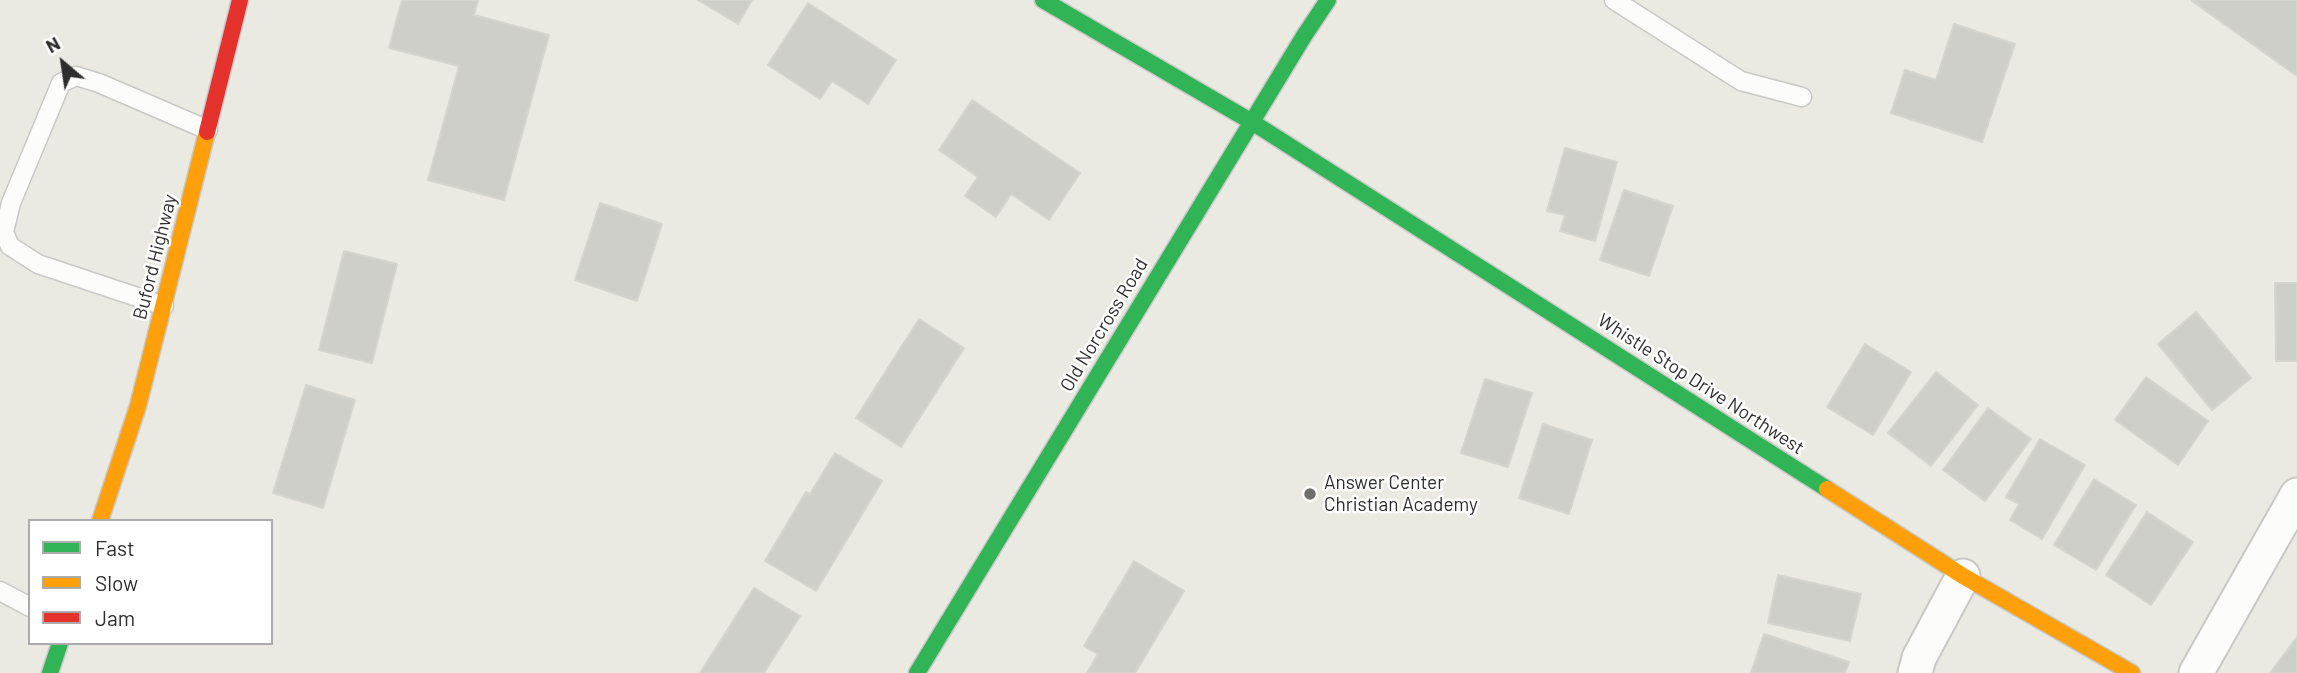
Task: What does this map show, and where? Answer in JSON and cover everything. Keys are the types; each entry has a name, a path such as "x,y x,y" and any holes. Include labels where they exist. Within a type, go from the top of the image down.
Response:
{"street":[{"name":"Buford Highway","path":"101,519 138,405 240,0"},
{"name":"Whistle Stop Drive Northwest","path":"1043,0 1252,122 1963,576 2132,673"},
{"name":"Old Norcross Road","path":"917,673 1328,0"},
{"path":"2196,673 2297,495"},
{"path":"1915,673 1919,658 1963,576"},
{"path":"50,673 59,645"}],"lane":[{"path":"1614,0 1741,81 1802,97"},
{"path":"164,306 38,264 10,247 4,232 11,203 61,83 76,76 99,83 208,130"},
{"path":"0,591 28,606"}],"building":[{"path":"402,0 478,0 474,15 549,35 504,200 428,180 459,66 389,48"},
{"path":"698,0 752,0 738,24"},
{"path":"2297,0 2297,76 2192,1"},
{"path":"808,3 896,60 868,104 832,81 820,99 768,65"},
{"path":"1954,24 2015,44 1982,142 1891,113 1905,70 1936,80"},
{"path":"972,100 1080,173 1049,220 1011,194 996,217 965,196 978,177 939,150"},
{"path":"1565,148 1617,162 1595,241 1560,231 1565,215 1547,211"},
{"path":"1624,190 1673,206 1649,276 1600,260"},
{"path":"600,203 662,224 637,301 575,280"},
{"path":"344,251 397,264 372,363 319,350"},
{"path":"2275,283 2297,283 2297,361 2276,361"},
{"path":"2196,312 2251,378 2212,410 2158,344"},
{"path":"919,319 964,348 901,447 856,418"},
{"path":"1865,344 1911,372 1873,435 1827,407"},
{"path":"1936,372 1978,405 1931,466 1888,433"},
{"path":"2146,377 2208,421 2178,465 2115,420"},
{"path":"1485,379 1532,393 1508,467 1461,453"},
{"path":"306,385 355,400 323,508 273,493"},
{"path":"1988,408 2031,439 1985,501 1943,470"},
{"path":"1543,424 1592,440 1569,514 1519,498"},
{"path":"2040,439 2085,465 2042,539 2010,520 2019,504 2006,497"},
{"path":"835,453 882,481 816,591 765,561 806,492 810,494"},
{"path":"2094,479 2136,505 2096,570 2054,545"},
{"path":"2147,512 2193,542 2151,605 2106,575"},
{"path":"1134,561 1184,591 1135,673 1087,673 1098,654 1084,646"},
{"path":"1778,575 1861,594 1850,641 1768,623"},
{"path":"754,588 800,616 764,673 700,673"},
{"path":"1764,634 1849,662 1845,673 1751,673"},
{"path":"2297,637 2297,673 2270,673"}],"traffic: fast":[{"path":"1043,0 1252,122 1827,489"},
{"path":"917,673 1328,0"},
{"path":"50,673 59,645"}],"traffic: slow":[{"path":"101,519 138,406 207,132"},
{"path":"1827,489 1963,576 2132,673"}],"traffic: jam":[{"path":"207,132 240,0"}],"place":[{"name":"Answer Center Christian Academy","path":"1310,494"}]}
